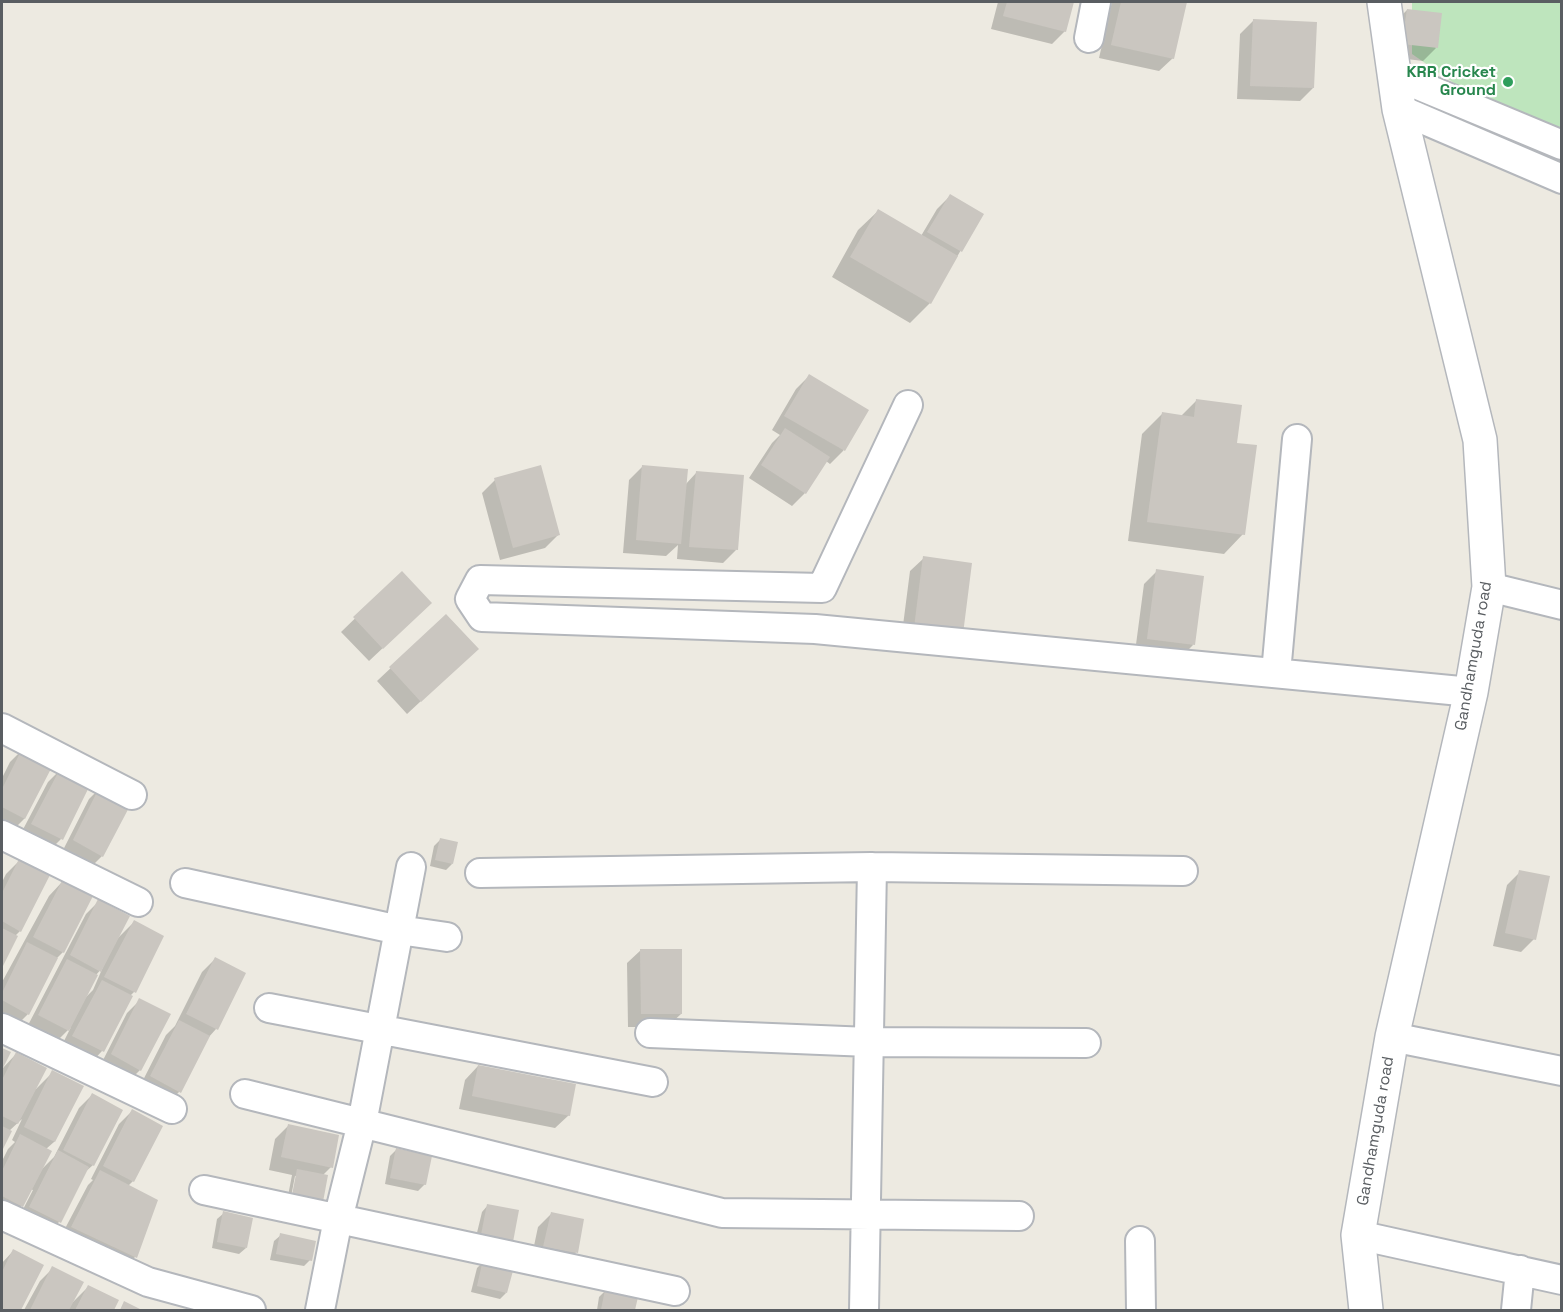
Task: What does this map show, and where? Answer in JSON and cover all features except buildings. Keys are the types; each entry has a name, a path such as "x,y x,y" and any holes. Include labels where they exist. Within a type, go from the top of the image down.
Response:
{"street":[{"path":"1089,38 1096,2"},
{"name":"Gandhamguda road","path":"1366,1311 1358,1235 1392,1037 1471,692 1489,587 1480,440 1399,109 1384,2"},
{"path":"1394,75 1562,145"},
{"path":"1399,109 1562,179"},
{"path":"815,629 822,588 908,405"},
{"path":"1276,673 1297,439"},
{"path":"822,588 480,580 470,599 482,617 815,629 1471,692"},
{"path":"1489,587 1562,605"},
{"path":"2,728 132,795"},
{"path":"2,835 138,902"},
{"path":"320,1311 338,1219 362,1123 411,867"},
{"path":"480,873 872,867 1183,871"},
{"path":"864,1311 872,867"},
{"path":"185,883 399,930 447,937"},
{"path":"269,1008 653,1082"},
{"path":"2,1028 172,1109"},
{"path":"650,1033 869,1042 1086,1043"},
{"path":"1392,1037 1562,1071"},
{"path":"245,1094 722,1213 1020,1216"},
{"path":"204,1190 675,1291"},
{"path":"2,1215 148,1282 251,1311"},
{"path":"1358,1235 1562,1280"},
{"path":"1140,1241 1141,1311"},
{"path":"1516,1311 1520,1270"}],"green space":[{"name":"KRR Cricket Ground","path":"1412,2 1561,2 1561,134 1477,99 1412,54"}],"place":[{"name":"KRR Cricket Ground","path":"1508,82"}]}
